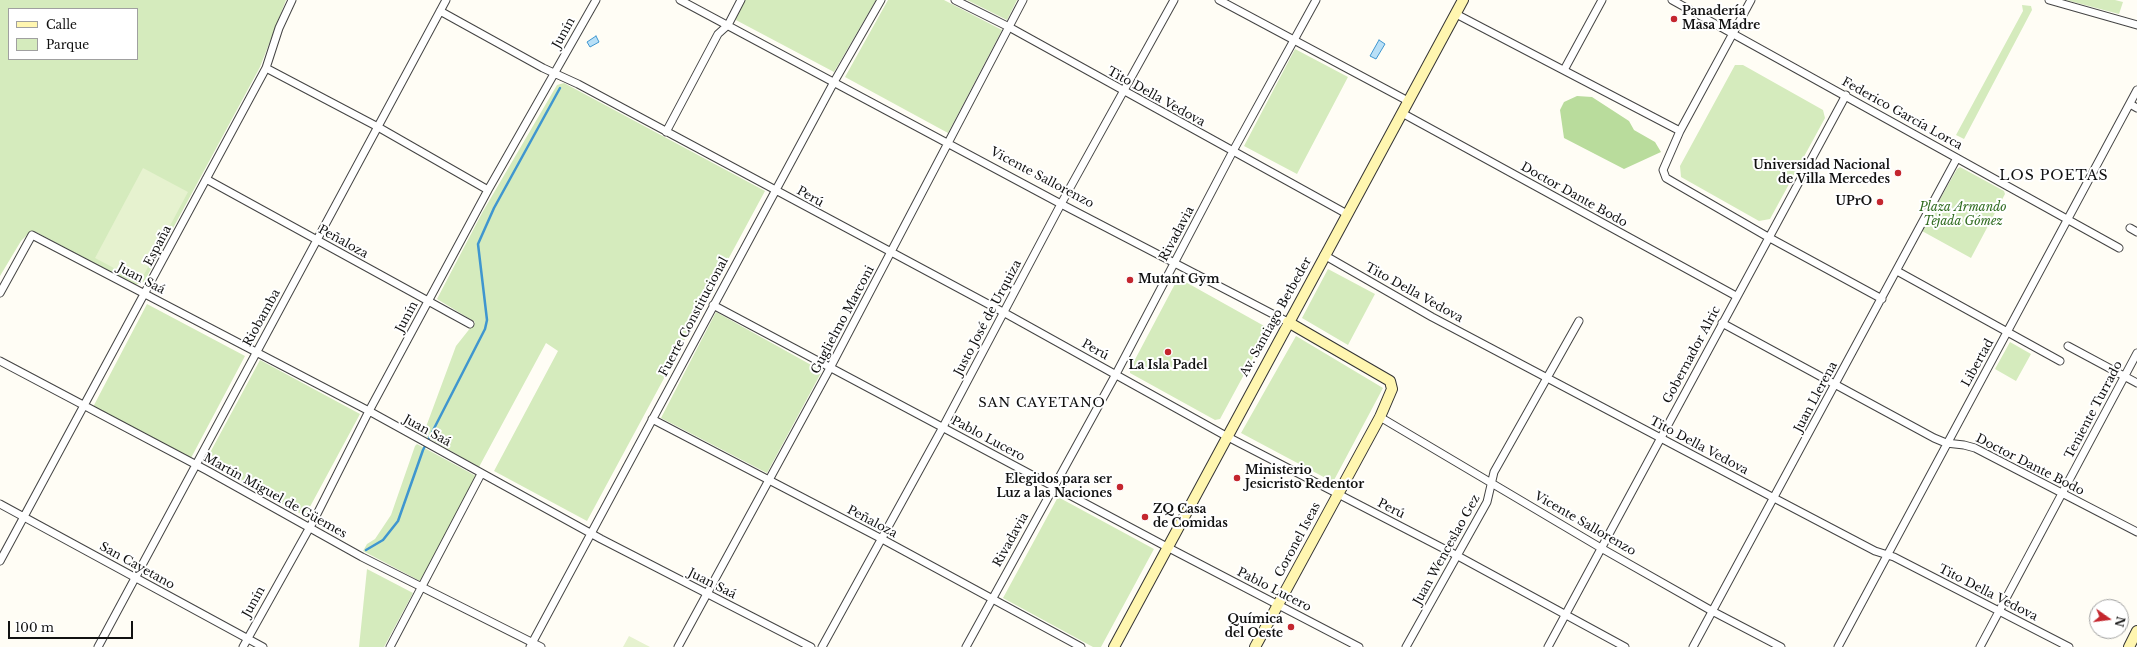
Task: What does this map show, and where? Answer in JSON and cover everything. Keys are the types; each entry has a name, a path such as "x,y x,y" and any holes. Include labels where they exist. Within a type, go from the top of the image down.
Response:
{"main road":[{"name":"Av. Santiago Betbeder","path":"1114,647 1226,436 1463,0"},
{"name":"Vicente Sallorenzo","path":"1288,322 1390,381"},
{"name":"Coronel Iseas","path":"1255,647 1380,417 1392,389 1390,381"},
{"path":"2129,647 2137,631"}],"street":[{"name":"España","path":"0,561 266,68 279,28 292,0"},
{"name":"Riobamba","path":"98,647 255,352 317,241 446,0"},
{"name":"Junín","path":"242,647 309,528 369,411 488,190 596,0"},
{"name":"Vicente Sallorenzo","path":"680,0 1061,204 1288,322"},
{"path":"666,132 718,34 728,25 741,0"},
{"name":"Fuerte Constitucional","path":"531,645 834,82 881,0"},
{"name":"Tito Della Vedova","path":"955,0 1009,28 1347,214"},
{"name":"Guglielmo Marconi","path":"678,647 830,368 1023,0"},
{"name":"Justo José de Urquiza","path":"822,647 943,427 1061,204 1174,0"},
{"path":"1219,0 1408,101"},
{"name":"Rivadavia","path":"966,647 991,599 1116,374 1232,151 1316,0"},
{"path":"1564,70 1602,0"},
{"name":"Federico García Lorca","path":"1672,0 1846,95 2119,248"},
{"path":"1751,0 1680,132 1663,170 1666,178 1768,237 1882,299"},
{"path":"2049,0 2137,25"},
{"name":"Perú","path":"440,11 1003,312 1226,436 1456,555 1625,647"},
{"path":"1456,14 1680,132"},
{"path":"266,68 378,127 488,190"},
{"name":"Libertad","path":"1838,647 1946,443 2008,331 2137,90"},
{"name":"Gobernador Alric","path":"1548,647 1736,296 1846,95"},
{"path":"2130,104 2137,108"},
{"name":"Doctor Dante Bodo","path":"1402,113 1736,296"},
{"name":"Juan Llerena","path":"1693,647 1957,158"},
{"name":"Peñaloza","path":"206,179 470,324"},
{"path":"2130,228 2137,232"},
{"name":"Juan Saá","path":"0,293 32,235 369,411 480,474 591,534 811,647"},
{"name":"Tito Della Vedova","path":"1324,255 1432,317 1774,498 1875,550 1888,554 2069,647"},
{"path":"1897,271 2060,360"},
{"name":"Pablo Lucero","path":"713,305 1053,487 1359,647"},
{"name":"Juan Wenceslao Gez","path":"1406,647 1456,555 1487,502 1494,472 1579,321"},
{"name":"Doctor Dante Bodo","path":"1722,323 1835,385 1946,443 1975,448 2137,532"},
{"path":"2068,346 2137,383"},
{"name":"Teniente Turrado","path":"1980,647 2137,353"},
{"name":"Martín Miguel de Güemes","path":"0,361 196,464 309,528 531,645 541,647"},
{"name":"Vicente Sallorenzo","path":"1380,417 1601,548 1712,611 1781,647"},
{"name":"Peñaloza","path":"652,419 882,539 1081,647"},
{"path":"390,647 423,587 480,474"},
{"name":"San Cayetano","path":"0,504 262,647"}],"green space":[{"path":"0,0 286,0 260,67 144,282 135,285 36,232 29,233 21,241 0,276"},
{"path":"745,0 876,0 834,72 734,19"},
{"path":"888,0 944,0 1002,30 948,133 845,77"},
{"path":"967,0 1017,0 1007,20"},
{"path":"2066,0 2115,0 2123,2 2119,14"},
{"path":"2022,5 2031,6 2032,10 1964,139 1956,135 2023,11"},
{"path":"1295,49 1348,77 1297,174 1244,146"},
{"path":"1735,65 1743,65 1823,110 1825,118 1770,219 1759,221 1681,177 1680,166"},
{"path":"564,83 765,191 587,521 494,471 558,351 546,343 479,467 423,435 456,346 475,322 437,299 482,213 557,85"},
{"path":"1577,96 1592,97 1629,121 1634,130 1655,142 1661,152 1624,169 1564,138 1560,110 1564,102"},
{"name":"Plaza Armando Tejada Gómez","path":"1960,167 2004,191 2005,194 1971,258 1922,231 1957,169"},
{"path":"143,168 188,192 140,282 95,258"},
{"path":"1328,269 1375,294 1348,345 1302,318"},
{"name":"La Isla Padel","path":"1182,280 1266,327 1267,332 1220,419 1215,420 1130,373 1130,369 1176,282"},
{"path":"147,304 245,356 191,458 93,407"},
{"path":"716,312 822,371 767,473 661,418"},
{"path":"1296,336 1383,388 1333,482 1241,433"},
{"path":"2010,342 2031,354 2016,381 1995,369"},
{"path":"260,360 360,414 305,516 205,462"},
{"path":"417,444 476,476 420,581 363,551 367,544 375,539 391,515"},
{"path":"1058,497 1154,549 1101,647 1093,647 1003,598"},
{"path":"367,569 413,593 384,647 359,647"},
{"path":"629,636 650,647 623,647"}],"water":[{"path":"596,36 599,42 590,47 587,42"},
{"path":"1379,40 1385,44 1376,59 1370,56"}],"waterway":[{"path":"366,550 383,540 398,521 423,450 485,329 487,320 478,244 494,208 560,88"}],"place":[{"name":"Panadería Masa Madre","path":"1674,19"},
{"name":"Universidad Nacional de Villa Mercedes","path":"1898,173"},
{"name":"UPrO","path":"1880,202"},
{"name":"Mutant Gym","path":"1130,280"},
{"name":"La Isla Padel","path":"1168,352"},
{"name":"Ministerio Jesicristo Redentor","path":"1237,478"},
{"name":"Elegidos para ser Luz a las Naciones","path":"1120,487"},
{"name":"ZQ Casa de Comidas","path":"1145,517"},
{"name":"Química del Oeste","path":"1291,627"}],"district":[{"name":"LOS POETAS","path":"2054,176"},
{"name":"SAN CAYETANO","path":"1042,403"}]}
